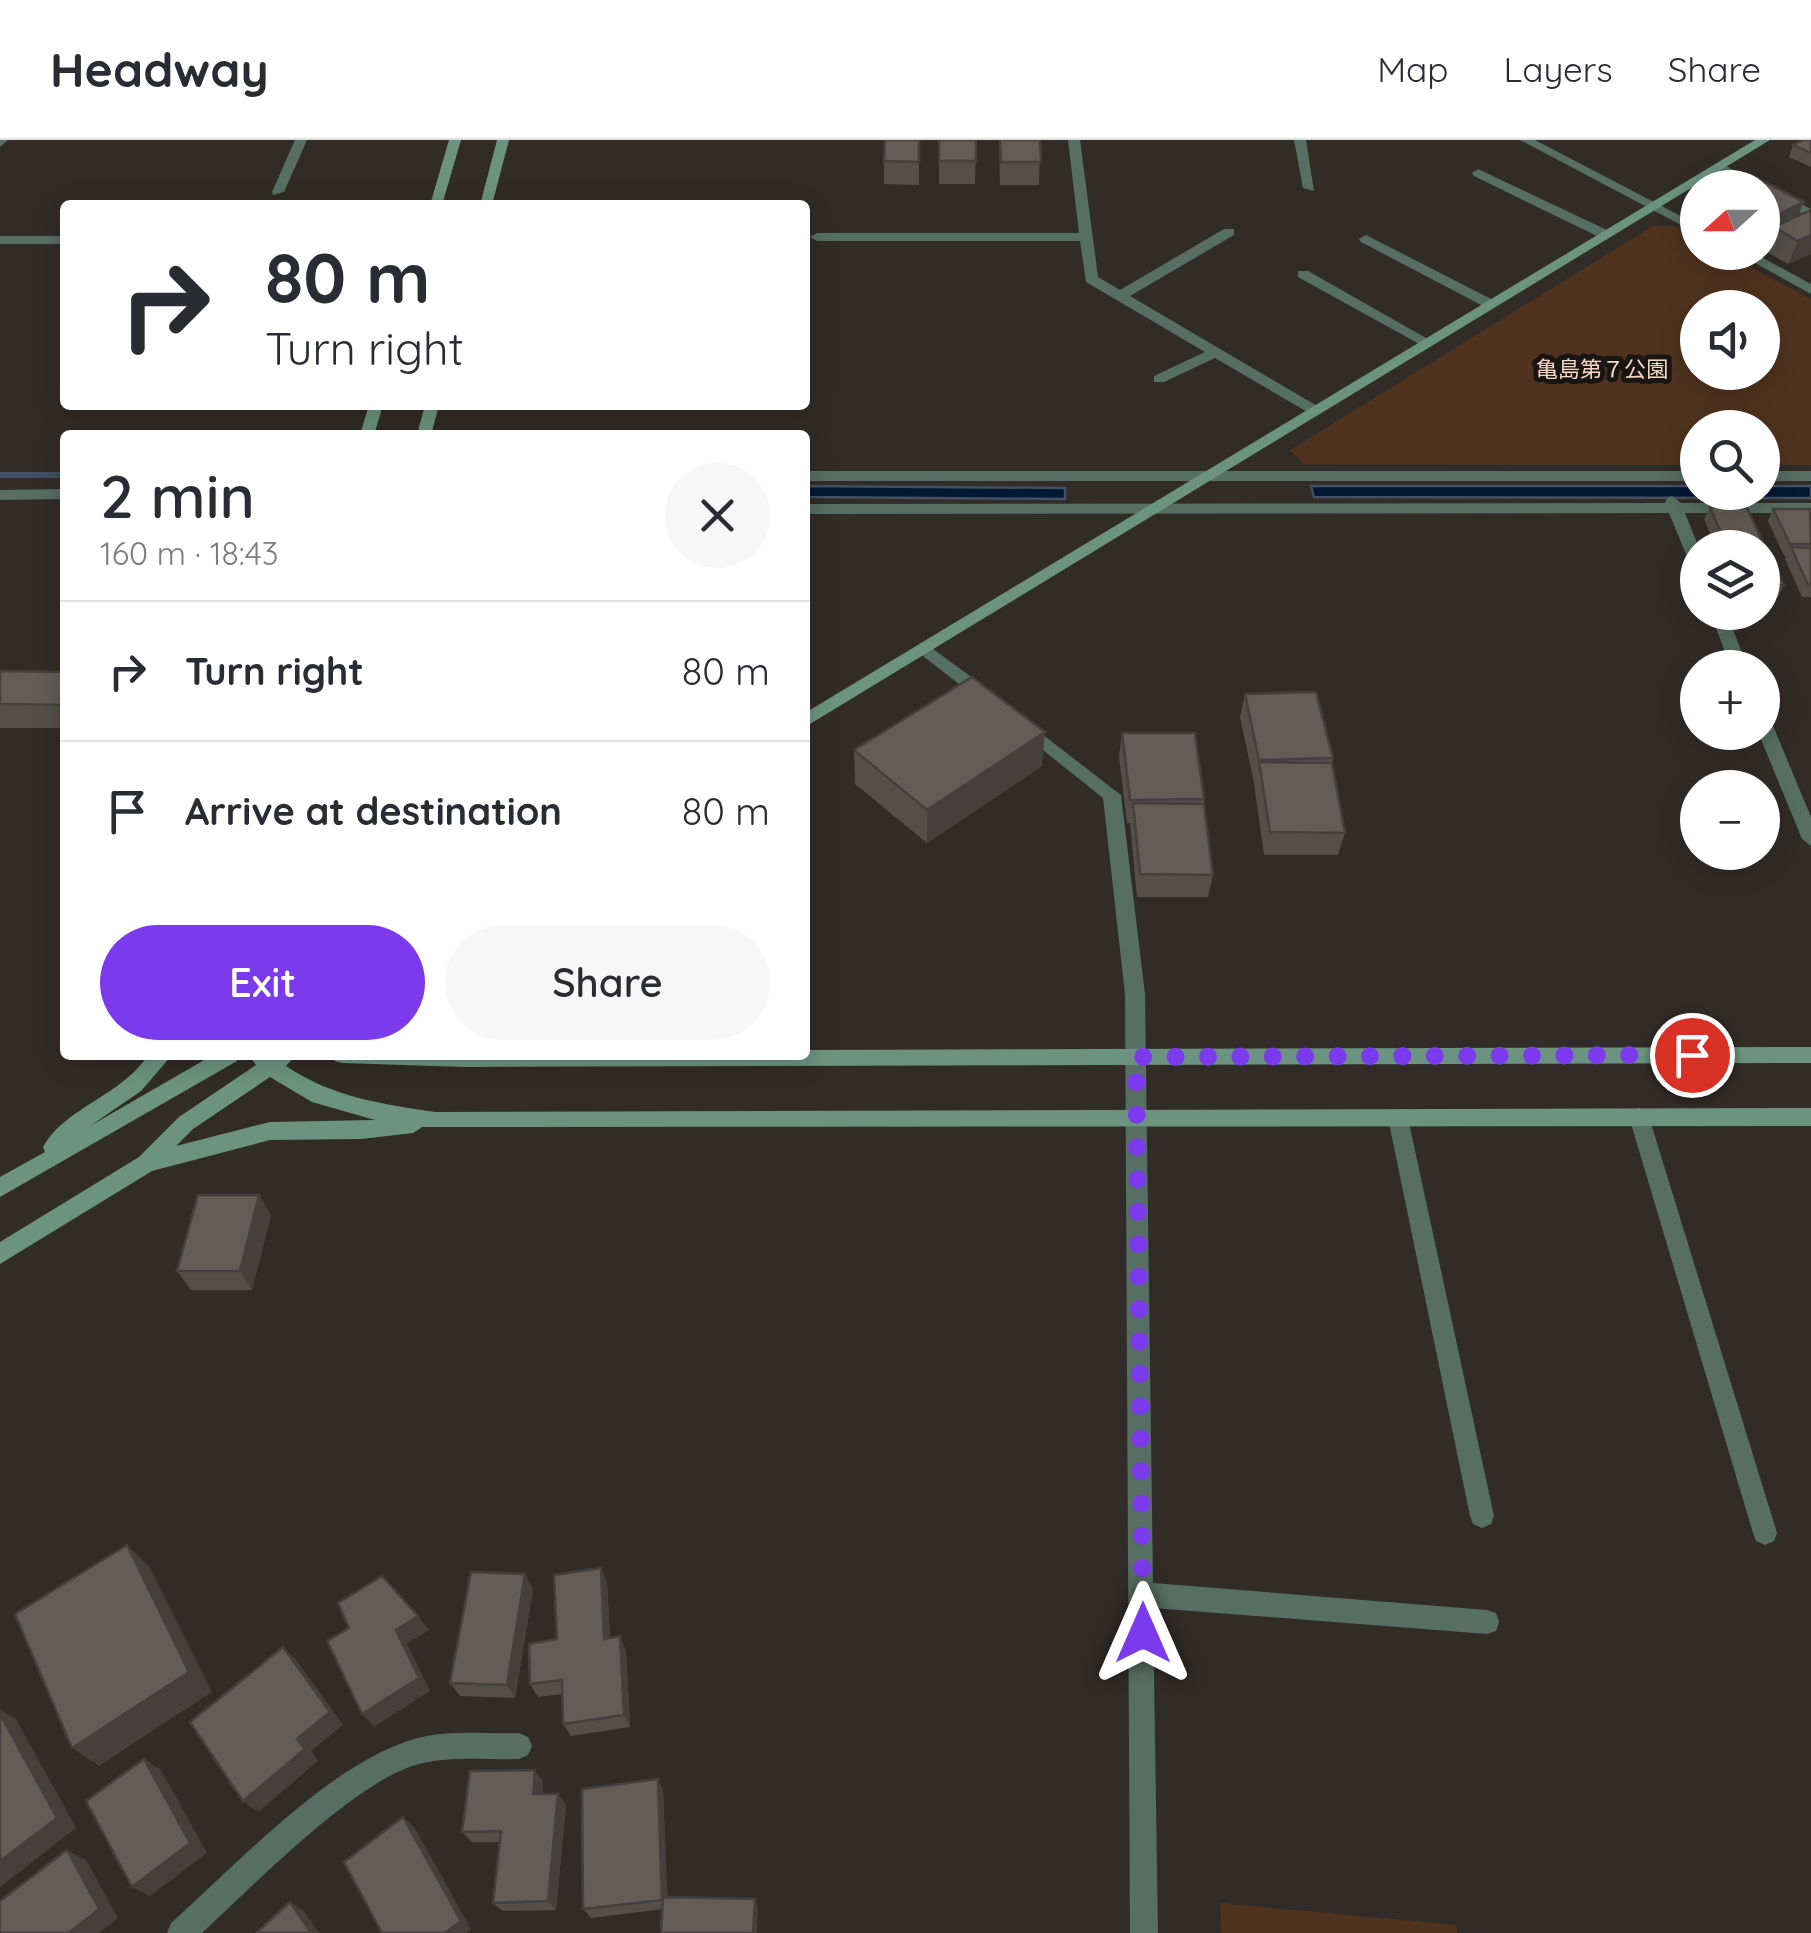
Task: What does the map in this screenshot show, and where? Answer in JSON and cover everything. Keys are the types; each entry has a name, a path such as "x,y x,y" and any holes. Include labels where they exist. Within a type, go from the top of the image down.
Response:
{"street":[{"path":"278,192 301,140"},
{"path":"437,200 455,140"},
{"path":"487,200 503,140"},
{"path":"1074,140 1091,279 1314,410"},
{"path":"1300,140 1309,188"},
{"path":"1526,140 1680,220"},
{"path":"810,719 1764,140"},
{"path":"1718,167 1724,170"},
{"path":"1478,173 1606,234"},
{"path":"1780,198 1811,214"},
{"path":"1120,296 1229,232"},
{"path":"817,237 1086,237"},
{"path":"1366,239 1490,304"},
{"path":"0,240 60,240"},
{"path":"1774,270 1811,290"},
{"path":"1303,274 1426,342"},
{"path":"1159,379 1215,352"},
{"path":"810,476 1680,478"},
{"path":"1780,476 1811,476"},
{"path":"1663,480 1684,530"},
{"path":"0,495 60,494"},
{"path":"810,508 1811,508"},
{"path":"925,648 1112,795 1135,994 1144,1933"},
{"path":"1774,750 1811,839"},
{"path":"810,1057 1811,1055"},
{"path":"30,1170 83,1119 134,1085 157,1060"},
{"path":"0,1188 221,1060"},
{"path":"0,1254 146,1163 186,1123 271,1060"},
{"path":"273,1060 287,1080 335,1104 434,1121"},
{"path":"1640,1117 1766,1534"},
{"path":"146,1163 270,1131 361,1130 434,1121 1811,1117"},
{"path":"1398,1118 1482,1516"},
{"path":"1143,1595 1487,1622"},
{"path":"181,1933 303,1826 384,1763 417,1750 519,1746"}],"green space":[{"name":"亀島第７公園","path":"1653,226 1680,229 1680,270 1756,270 1811,299 1811,465 1780,465 1780,410 1680,410 1680,465 1303,464 1290,450"},
{"path":"1220,1903 1456,1925 1457,1933 1221,1933"}],"water":[{"path":"810,486 1065,488 1065,499 810,497"},
{"path":"1311,486 1680,486 1680,498 1314,497"},
{"path":"1780,486 1811,486 1811,498 1780,498"}],"building":[{"path":"885,140 919,140 919,162 884,161"},
{"path":"939,140 976,140 976,161 939,161"},
{"path":"1000,140 1040,140 1041,162 1001,162"},
{"path":"1811,140 1811,153 1793,145"},
{"path":"1780,190 1804,202 1780,214"},
{"path":"1811,210 1811,235 1798,241 1780,231 1780,224"},
{"path":"1810,509 1811,544 1790,544 1773,510"},
{"path":"1711,510 1748,510 1757,530 1720,530"},
{"path":"1791,547 1811,548 1811,585 1808,585"},
{"path":"0,671 60,672 60,705 0,704"},
{"path":"972,677 1045,732 927,810 854,750"},
{"path":"1316,692 1333,758 1259,760 1245,694"},
{"path":"1122,733 1195,733 1204,799 1130,800"},
{"path":"1259,762 1332,763 1345,833 1270,832"},
{"path":"1133,803 1204,804 1213,875 1140,874"},
{"path":"198,1195 259,1195 240,1271 177,1271"},
{"path":"127,1545 189,1672 72,1748 15,1614"},
{"path":"601,1568 604,1639 620,1636 624,1715 563,1724 562,1680 530,1684 529,1644 557,1639 554,1575"},
{"path":"471,1572 525,1574 507,1685 450,1683"},
{"path":"382,1576 418,1616 396,1630 419,1678 362,1714 327,1641 349,1628 338,1603"},
{"path":"283,1647 330,1712 297,1739 305,1749 243,1801 190,1722"},
{"path":"0,1714 57,1818 0,1861"},
{"path":"144,1759 190,1843 132,1887 86,1801"},
{"path":"535,1770 533,1794 558,1794 548,1901 493,1903 501,1831 462,1832 470,1771"},
{"path":"658,1779 662,1900 583,1909 582,1789"},
{"path":"403,1817 461,1921 445,1933 382,1933 344,1862"},
{"path":"67,1850 99,1909 69,1933 0,1933 0,1901"},
{"path":"663,1897 755,1899 753,1933 661,1933"},
{"path":"290,1902 311,1933 256,1933"}],"waterway":[{"path":"0,475 60,475"}],"route":[{"path":"1143,1633 1136,1057 1692,1055"}]}
